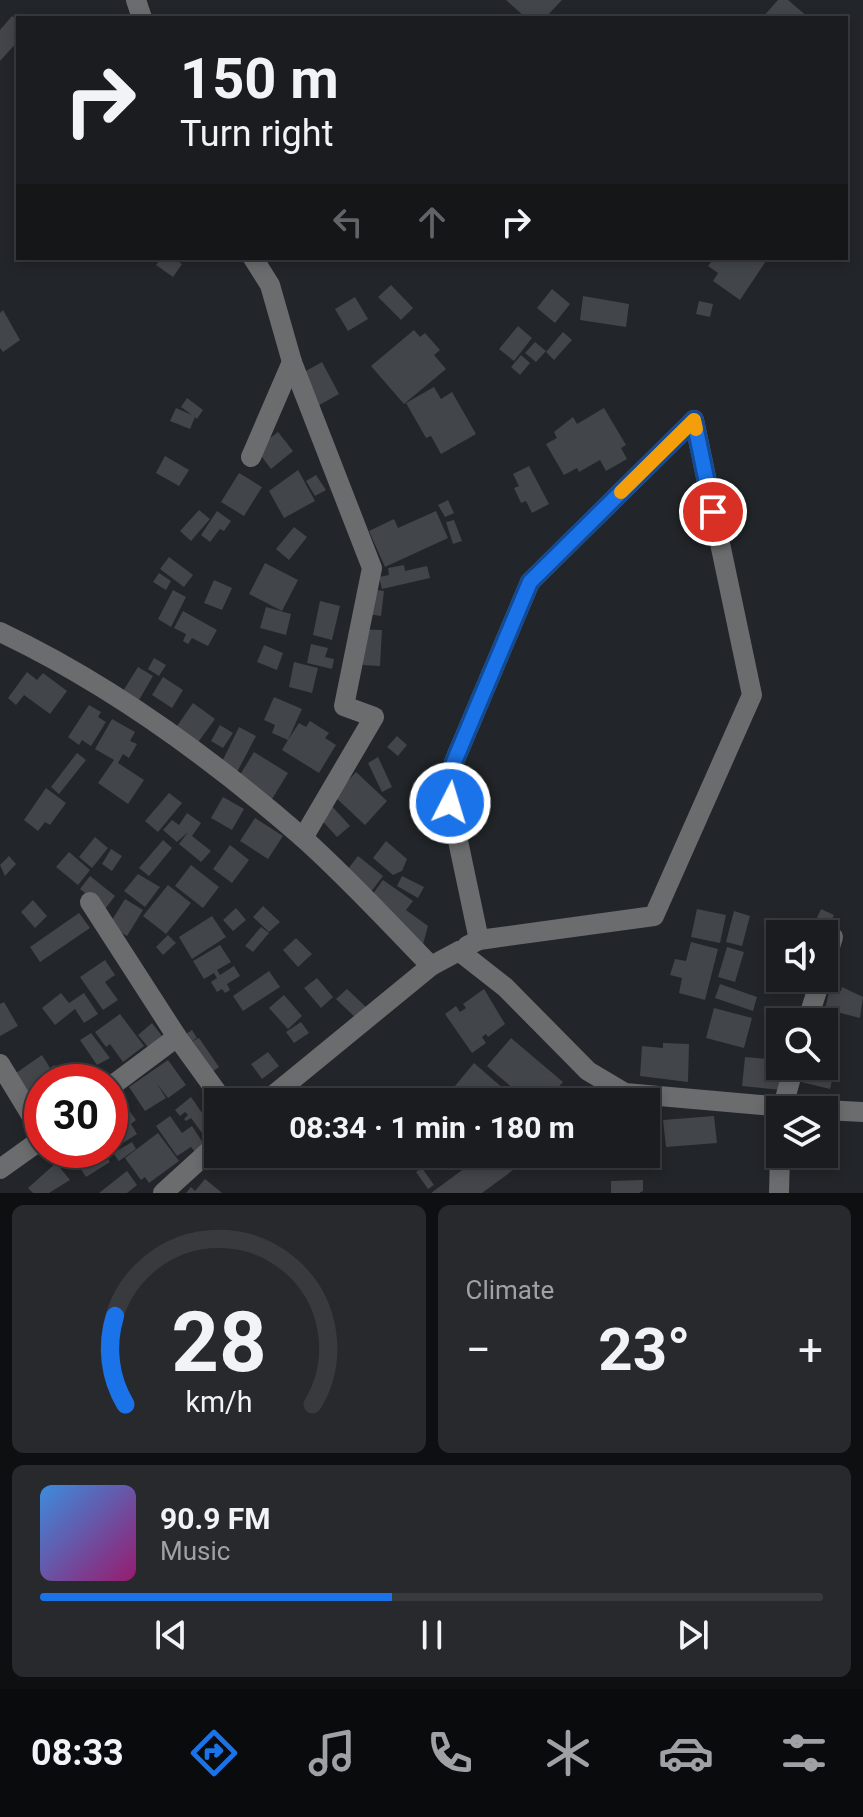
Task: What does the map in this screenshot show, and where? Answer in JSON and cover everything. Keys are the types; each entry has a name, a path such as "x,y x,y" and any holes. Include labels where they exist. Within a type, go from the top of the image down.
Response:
{"street":[{"path":"254,260 270,285 292,362 372,568 344,706 374,717 303,838"},
{"path":"251,457 292,362"},
{"path":"282,1088 431,966 479,940 654,916 752,695 694,420 530,582 454,762 450,803 479,940"},
{"path":"0,632 113,692 303,838 431,966"},
{"path":"90,902 177,1037 214,1088"},
{"path":"459,951 505,987 588,1071 625,1093 766,1107"},
{"path":"128,1074 177,1037"},
{"path":"0,1064 24,1103"},
{"path":"838,1111 863,1112"},
{"path":"0,1169 24,1152"},
{"path":"163,1193 204,1156"},
{"path":"779,1193 780,1168"}],"building":[{"path":"506,0 562,0 547,16 524,16"},
{"path":"778,0 788,0 807,16 764,16"},
{"path":"12,16 16,19 16,43 0,61 0,30"},
{"path":"160,260 176,260 182,264 173,277 156,265"},
{"path":"712,260 767,260 740,300 713,281 718,273 708,266"},
{"path":"391,285 413,308 401,320 378,297"},
{"path":"552,289 570,304 555,323 537,308"},
{"path":"583,296 629,304 626,327 580,320"},
{"path":"355,297 368,319 348,331 335,309"},
{"path":"699,301 713,304 710,317 696,314"},
{"path":"3,310 20,340 3,352 0,348 0,313"},
{"path":"518,326 532,338 514,361 499,349"},
{"path":"414,330 420,337 425,333 440,350 434,355 446,369 404,404 371,366"},
{"path":"563,332 572,340 554,360 546,352"},
{"path":"535,342 546,351 536,362 525,353"},
{"path":"521,355 530,363 520,375 511,367"},
{"path":"322,362 339,394 314,408 297,376"},
{"path":"434,387 441,399 452,392 476,434 441,454 431,436 426,438 406,403"},
{"path":"187,398 203,410 197,419 195,417 190,429 170,421 176,408 192,415 181,407"},
{"path":"604,408 626,445 621,448 627,459 606,471 600,460 579,472 577,468 564,475 546,444 557,438 554,432 573,417 577,424"},
{"path":"278,432 293,451 271,469 256,449"},
{"path":"165,456 189,470 179,486 156,473"},
{"path":"529,466 549,504 532,513 526,501 521,503 514,488 519,486 513,474"},
{"path":"298,470 315,501 284,518 269,491"},
{"path":"239,473 262,487 244,516 221,502"},
{"path":"316,475 326,490 315,496 306,481"},
{"path":"448,500 454,513 445,517 438,505"},
{"path":"199,510 210,519 191,541 180,531"},
{"path":"217,511 231,521 210,542 201,535"},
{"path":"436,511 448,538 385,567 369,531 394,519 398,528"},
{"path":"454,520 462,541 453,544 446,522"},
{"path":"294,527 307,537 289,560 276,549"},
{"path":"169,557 193,575 184,587 160,569"},
{"path":"265,563 298,580 282,611 249,594"},
{"path":"404,565 405,571 427,566 430,578 382,589 379,577 389,575 388,568"},
{"path":"159,573 171,581 166,590 153,582"},
{"path":"214,580 232,588 222,610 204,603"},
{"path":"358,587 384,591 381,616 354,612"},
{"path":"173,590 186,597 171,627 158,619"},
{"path":"320,601 340,606 332,640 313,635"},
{"path":"266,607 291,614 286,635 260,628"},
{"path":"183,611 217,630 208,646 192,638 188,644 183,641 186,634 174,628"},
{"path":"353,629 382,630 380,666 363,665 363,654"},
{"path":"311,644 328,648 325,657 334,659 332,669 307,663"},
{"path":"264,645 283,653 277,670 257,662"},
{"path":"154,658 166,665 159,676 148,669"},
{"path":"294,662 318,668 312,693 289,687"},
{"path":"138,667 153,676 139,700 123,691"},
{"path":"27,672 37,680 43,673 67,691 50,714 24,695 16,705 8,698"},
{"path":"163,677 183,690 172,708 152,695"},
{"path":"274,697 302,709 288,740 272,733 275,725 264,720"},
{"path":"193,703 215,719 196,745 175,729"},
{"path":"89,705 101,712 98,717 106,722 91,746 82,740 79,745 68,737"},
{"path":"112,719 135,732 130,741 137,744 129,758 123,754 118,763 144,780 128,804 98,783 114,760 95,749"},
{"path":"310,721 329,733 325,738 336,745 319,773 282,750 299,723 306,727"},
{"path":"220,725 233,733 223,748 211,741"},
{"path":"239,727 256,736 235,776 219,768"},
{"path":"397,736 407,745 398,756 387,747"},
{"path":"254,752 288,773 269,804 235,783"},
{"path":"77,753 86,760 59,794 51,787"},
{"path":"378,757 392,787 382,792 368,763"},
{"path":"356,772 387,801 365,825 334,796"},
{"path":"46,788 66,803 50,825 45,822 38,831 24,820"},
{"path":"169,793 182,803 158,832 145,821"},
{"path":"223,797 244,809 232,830 211,818"},
{"path":"329,803 350,826 337,837 316,814"},
{"path":"187,813 201,823 192,836 211,851 201,862 179,844 188,832 177,842 163,830 172,820 179,825"},
{"path":"255,818 283,836 268,859 240,841"},
{"path":"95,837 108,848 92,868 79,857"},
{"path":"163,840 172,848 149,876 139,868"},
{"path":"386,841 407,859 402,871 393,875 373,858"},
{"path":"230,845 249,860 232,883 213,869"},
{"path":"111,849 122,856 112,871 102,864"},
{"path":"69,852 90,870 78,885 56,867"},
{"path":"9,856 16,864 5,876 0,865"},
{"path":"358,856 383,876 367,897 341,878"},
{"path":"191,865 219,887 203,908 175,886"},
{"path":"138,874 160,887 145,907 124,891"},
{"path":"90,876 115,896 105,909 80,889"},
{"path":"402,876 424,887 418,898 397,886"},
{"path":"383,880 413,901 406,910 428,926 422,948 364,906"},
{"path":"168,885 191,903 166,934 143,916"},
{"path":"125,899 143,910 127,936 109,925"},
{"path":"33,900 47,916 35,928 21,912"},
{"path":"263,906 280,922 269,932 253,917"},
{"path":"236,908 246,920 233,931 223,920"},
{"path":"697,909 726,915 720,943 691,937"},
{"path":"821,909 834,915 832,920 816,920"},
{"path":"734,911 750,916 742,946 726,942"},
{"path":"79,913 90,928 40,962 30,947"},
{"path":"212,916 226,937 192,959 179,937"},
{"path":"261,927 269,933 253,952 245,946"},
{"path":"168,935 176,943 163,955 156,947"},
{"path":"296,938 312,954 298,967 283,950"},
{"path":"691,942 718,949 705,1000 679,993 682,978 670,975 675,959 686,961"},
{"path":"220,945 231,962 217,970 220,975 234,966 240,976 227,984 230,990 225,993 222,989 217,992 211,982 217,978 214,973 204,979 193,961"},
{"path":"727,947 744,952 735,982 718,977"},
{"path":"105,960 115,975 105,982 118,1000 103,1010 80,977"},
{"path":"269,971 280,987 243,1011 233,996"},
{"path":"317,978 333,997 321,1008 304,988"},
{"path":"720,984 757,997 753,1011 715,998"},
{"path":"842,987 863,997 860,1018 838,1012 838,1008 825,1008 829,992 841,991"},
{"path":"347,989 367,1008 357,1019 336,999"},
{"path":"484,989 505,1024 488,1037 486,1034 482,1037 486,1043 472,1053 445,1014 456,1006 460,1012 466,1008 463,1004"},
{"path":"61,993 69,1003 84,993 98,1014 84,1023 75,1009 55,1025 42,1008"},
{"path":"284,995 302,1016 288,1029 269,1008"},
{"path":"4,1002 18,1026 0,1036 0,1004"},
{"path":"714,1008 752,1018 744,1048 706,1038"},
{"path":"120,1014 144,1046 123,1062 110,1044 106,1047 95,1032"},
{"path":"301,1022 309,1033 294,1043 286,1032"},
{"path":"152,1023 162,1036 148,1047 138,1035"},
{"path":"192,1030 197,1038 190,1042 199,1038 219,1067 209,1074 183,1036"},
{"path":"91,1033 110,1058 96,1064 80,1040"},
{"path":"511,1038 563,1082 558,1088 513,1088 487,1066"},
{"path":"663,1043 689,1044 688,1082 640,1076 642,1046 663,1048"},
{"path":"268,1052 279,1066 262,1079 251,1064"},
{"path":"42,1055 48,1064 29,1064"},
{"path":"745,1057 766,1059 766,1080 782,1080 781,1090 742,1086"},
{"path":"168,1060 186,1085 168,1098 157,1084 166,1098 145,1111 129,1087"},
{"path":"474,1063 503,1088 453,1088"},
{"path":"24,1067 24,1091 13,1075"},
{"path":"797,1080 832,1080 830,1089"},
{"path":"191,1097 204,1116 204,1131 202,1133 191,1118 184,1119 188,1115 185,1112 180,1116 175,1110"},
{"path":"128,1109 136,1120 131,1124 137,1134 128,1140"},
{"path":"170,1116 182,1133 192,1126 204,1147 196,1153 191,1147 177,1156 156,1126"},
{"path":"714,1116 717,1143 666,1147 663,1120"},
{"path":"158,1133 179,1161 149,1183 145,1177 141,1180 128,1162 128,1156"},
{"path":"132,1142 136,1149 128,1155 128,1144"},
{"path":"50,1168 60,1168 70,1180 49,1193 33,1193 28,1188"},
{"path":"80,1168 100,1168 86,1177"},
{"path":"422,1168 434,1185 428,1189 416,1172"},
{"path":"465,1168 516,1168 482,1193 431,1193"},
{"path":"127,1171 137,1185 127,1193 99,1193"},
{"path":"205,1179 222,1193 186,1193 191,1187 195,1191"},
{"path":"643,1180 643,1191 639,1193 611,1193 611,1181"}],"slow traffic":[{"path":"621,492 694,420 696,429"}],"route":[{"path":"450,803 454,762 530,582 694,420 713,512"}]}
